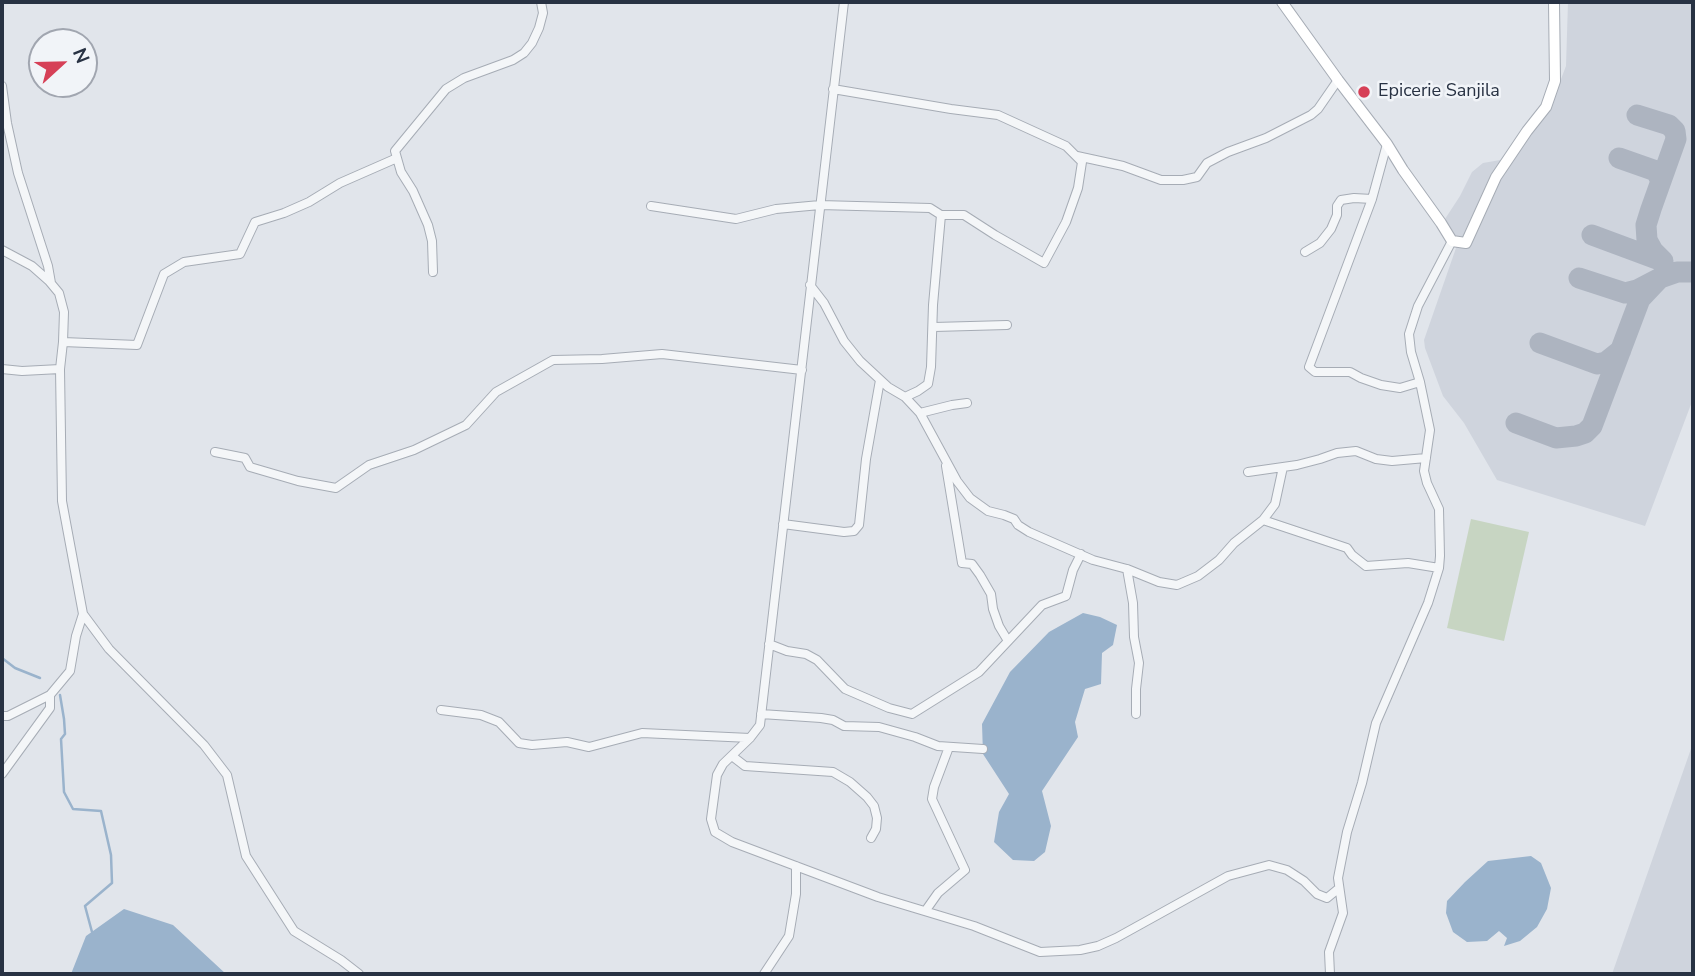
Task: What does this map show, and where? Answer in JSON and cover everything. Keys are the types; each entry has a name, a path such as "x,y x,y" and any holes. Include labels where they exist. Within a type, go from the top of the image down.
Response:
{"main road":[{"path":"1282,2 1387,144 1452,241 1466,243 1496,177 1546,107 1555,81 1554,2"}],"street":[{"path":"433,272 432,241 428,225 401,172 395,151 446,89 464,78 513,60 524,53 539,28 543,13 541,2"},
{"path":"844,2 760,725 723,764 718,775 711,819 715,832 733,842 878,897 974,926 1040,952 1080,950 1098,946 1228,876 1269,864 1287,870 1326,898 1338,889"},
{"path":"1077,156 1123,166 1161,180 1197,177 1208,163 1228,152 1266,138 1311,115 1338,80"},
{"path":"2,86 18,173 52,283"},
{"path":"651,206 736,219 776,209 820,205 930,208 940,215 964,215 1045,263 1064,227 1078,188 1082,162 1066,146 998,115 833,89"},
{"path":"1387,144 1372,199 1309,367 1315,372 1350,372 1381,385 1400,388 1420,382"},
{"path":"63,342 137,345 164,274 184,262 240,254 255,222 309,202 340,183 397,158"},
{"path":"1305,252 1320,243 1331,229 1341,200 1372,199"},
{"path":"905,397 928,384 940,215"},
{"path":"1329,974 1329,952 1343,913 1338,878 1347,832 1376,723 1428,603 1439,568 1439,509 1424,471 1430,430 1409,334 1418,306 1452,241"},
{"path":"2,250 32,266 52,283 59,293 64,312 60,369 62,501 83,614 109,649 204,745 227,775 246,856 294,931 359,974"},
{"path":"810,285 824,303 844,341 860,360 920,413 957,481 970,498 988,511 1014,519 1018,526 1029,532 1093,560 1127,569 1159,582 1177,585 1198,576 1263,520 1275,504 1283,467"},
{"path":"934,327 1007,325"},
{"path":"215,452 245,458 250,467 298,481 336,488 369,465 414,450 466,425 496,392 553,360 662,354 802,370"},
{"path":"2,369 60,369"},
{"path":"783,524 844,532 854,531 859,525 866,459 880,380"},
{"path":"920,413 967,402"},
{"path":"1248,472 1356,451 1376,459 1392,461 1426,458"},
{"path":"945,459 962,563 972,564 980,575 991,594 999,626 1008,641"},
{"path":"1263,520 1347,548 1366,566 1408,563 1439,568"},
{"path":"769,644 806,654 817,660 845,689 912,714 979,671 1042,605 1066,596 1073,570 1081,554"},
{"path":"1127,569 1139,663 1136,714"},
{"path":"2,716 8,716 50,695 70,671 83,614"},
{"path":"2,774 50,708 50,695"},
{"path":"441,710 481,715 499,722 519,743 532,745 567,742 589,747 623,737 650,733 750,738"},
{"path":"761,714 821,718 834,720 844,726 879,727 938,746 983,749"},
{"path":"926,910 938,893 965,870 932,799 949,747"},
{"path":"732,756 745,766 833,772 850,782 874,807 876,830 871,838"},
{"path":"764,974 789,936 796,894 796,866"}],"shaded area":[{"path":"1568,2 1693,2 1693,399 1645,526 1497,480 1464,423 1443,396 1425,348 1424,340 1456,248 1445,219 1472,172 1483,163 1506,159 1550,108 1566,66"},
{"path":"1693,743 1693,974 1612,974 1649,869"}],"green space":[{"path":"1471,519 1529,532 1504,641 1447,628"}],"water":[{"path":"1083,613 1117,625 1113,645 1102,653 1101,684 1085,689 1075,722 1078,737 1042,791 1051,826 1045,852 1034,861 1013,860 994,842 999,812 1009,794 983,754 982,724 1010,672 1049,632"},
{"path":"1531,856 1541,863 1551,888 1547,909 1537,927 1520,941 1504,946 1507,938 1499,931 1487,941 1467,942 1453,932 1446,913 1447,901 1465,882 1488,861"},
{"path":"124,909 173,925 226,974 71,974 86,936"}],"waterway":[{"path":"2,658 15,668 40,678"},
{"path":"60,695 65,734 61,739 64,792 73,809 101,811 111,855 112,883 85,906 92,932"}],"taxiway":[{"path":"1637,115 1669,125 1675,131 1676,139 1646,225 1647,240 1663,261"},
{"path":"1619,158 1656,171 1661,181"},
{"path":"1592,235 1662,261"},
{"path":"1579,278 1625,293 1677,272 1691,272"},
{"path":"1516,423 1556,438 1576,436 1585,433 1592,426 1640,299 1658,280"},
{"path":"1540,343 1597,364 1606,362 1621,350"}],"place":[{"name":"Epicerie Sanjila","path":"1364,92"}]}
